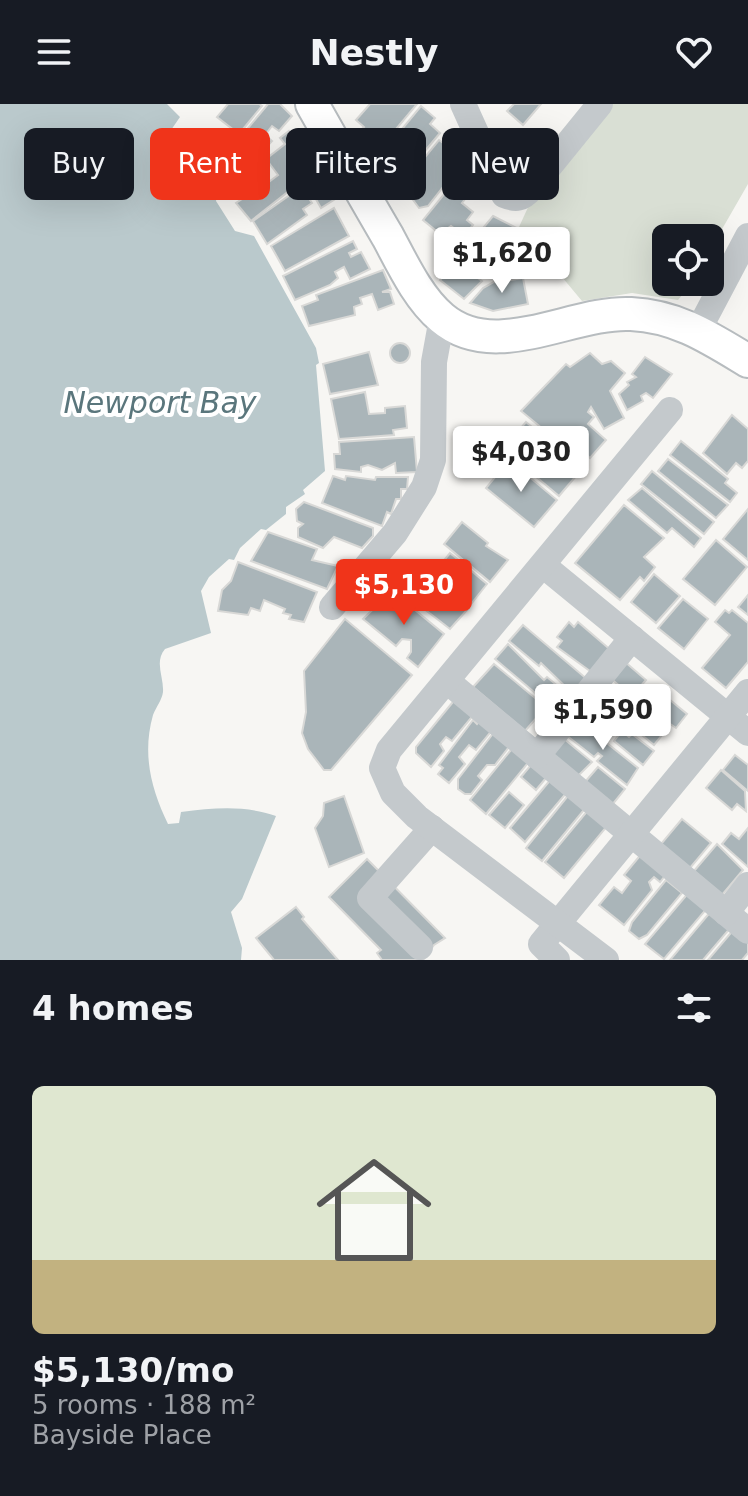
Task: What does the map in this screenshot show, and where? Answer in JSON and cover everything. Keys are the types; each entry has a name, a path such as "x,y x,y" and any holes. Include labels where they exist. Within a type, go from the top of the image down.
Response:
{"main road":[{"path":"312,104 410,276 442,318 487,336 628,314 667,319 698,331 748,361"}],"street":[{"path":"463,104 504,195 515,199 524,197 600,104"},
{"path":"698,331 748,236"},
{"path":"332,607 395,533 424,487 433,460 434,362 442,318"},
{"path":"606,960 432,828 393,793 382,768 389,750 670,410"},
{"path":"544,566 738,725"},
{"path":"537,756 632,638"},
{"path":"447,681 748,931"},
{"path":"549,952 559,923 632,834 738,725 748,692"},
{"path":"420,947 370,898 432,828"},
{"path":"726,913 748,885"}],"shaded area":[{"path":"612,104 748,104 748,184 724,226 652,224 652,296 681,296 678,300 632,293 582,301 557,271 561,243 519,227 532,200 559,200 559,168"}],"water":[{"name":"Newport Bay","path":"0,104 167,104 180,117 172,128 150,128 150,200 216,200 235,231 254,236 316,348 325,471 303,490 305,494 286,507 286,514 266,530 261,529 240,548 234,560 229,559 209,577 201,591 211,633 165,649 162,654 163,692 150,729 150,771 168,824 179,823 181,812 206,809 240,809 276,816 242,899 231,912 242,948 241,960 0,960"}],"building":[{"path":"228,104 262,106 244,128 231,128 217,117"},
{"path":"268,104 280,104 292,116 279,131 272,126 248,128"},
{"path":"370,104 417,104 397,128 363,128 356,120"},
{"path":"514,104 541,104 523,125 507,111"},
{"path":"421,106 435,118 430,124 440,133 426,150 426,128 403,128"},
{"path":"286,133 286,193 251,221 236,203 240,200 270,200 270,181 278,175 270,164 270,156 285,144 280,138"},
{"path":"439,140 442,142 442,188 428,206 419,208 413,200 426,200 426,156"},
{"path":"442,197 442,200 464,200 462,203 473,212 467,220 473,225 464,236 451,226 440,234 423,220"},
{"path":"286,198 310,200 312,203 303,209 307,215 267,244 253,221"},
{"path":"316,200 334,200 321,208"},
{"path":"334,208 349,236 285,271 271,246"},
{"path":"493,216 550,245 545,257 534,251 533,257 519,250 499,255 483,228"},
{"path":"482,231 488,243 470,248 469,244"},
{"path":"353,241 357,249 349,253 351,257 361,252 370,269 350,279 344,267 335,272 338,278 330,285 295,300 283,276"},
{"path":"477,254 480,274 474,275 482,281 464,299 440,280 459,257"},
{"path":"383,270 391,289 382,292 390,292 394,304 378,310 372,294 360,298 362,304 354,307 355,315 309,326 302,306 318,300 316,295"},
{"path":"509,276 510,280 523,278 528,304 493,311 470,303 494,279"},
{"path":"400,343 407,346 410,353 407,360 400,363 393,360 390,353 393,346"},
{"path":"369,352 378,385 330,394 323,364"},
{"path":"590,353 602,364 611,361 625,373 610,391 624,418 604,429 591,407 588,412 594,417 588,424 606,440 590,458 576,446 571,452 521,411 566,364 570,367"},
{"path":"645,357 672,374 653,398 646,393 641,396 643,401 627,410 619,394 629,385 627,382 636,377 632,374"},
{"path":"365,392 369,414 385,413 385,408 405,406 407,428 393,430 394,435 339,439 331,399"},
{"path":"732,415 748,429 748,461 742,468 736,463 727,474 703,453"},
{"path":"526,422 582,469 559,496 503,449"},
{"path":"414,437 417,472 396,473 395,463 382,470 368,465 361,467 361,472 335,469 334,454 340,454 339,442"},
{"path":"681,441 728,479 725,483 737,493 730,502 670,455"},
{"path":"668,459 728,505 716,518 658,471"},
{"path":"509,460 557,500 534,527 486,488"},
{"path":"652,471 714,522 704,534 641,484"},
{"path":"333,476 345,480 346,476 375,480 376,477 408,477 407,489 401,489 401,499 396,499 391,514 387,512 382,526 322,503"},
{"path":"642,488 701,538 694,547 672,528 667,533 628,500"},
{"path":"304,502 373,528 373,536 362,548 334,537 323,548 298,537 298,528 303,524 297,521 296,509"},
{"path":"624,505 664,538 644,557 655,567 644,581 640,577 620,600 575,563"},
{"path":"748,509 748,560 723,539"},
{"path":"462,522 488,543 486,546 508,560 490,582 444,544"},
{"path":"268,532 317,549 312,560 338,566 327,589 251,561"},
{"path":"716,540 747,567 715,605 683,579"},
{"path":"450,553 487,584 471,604 433,574"},
{"path":"238,562 317,592 304,622 289,619 291,615 283,613 285,609 264,600 260,611 251,608 248,615 218,611 222,590 231,581"},
{"path":"419,570 467,610 450,629 401,591"},
{"path":"654,574 680,596 656,623 631,602"},
{"path":"392,591 444,634 418,667 407,658 411,652 411,640 402,639 396,646 363,619"},
{"path":"748,595 748,615 738,607"},
{"path":"683,599 708,619 684,649 658,628"},
{"path":"725,610 729,613 732,610 748,623 748,662 726,688 702,668 730,635 715,622"},
{"path":"345,619 412,675 331,770 324,770 308,749 302,733 306,712 304,671"},
{"path":"569,622 574,627 578,622 613,652 594,674 557,647 562,641 557,637"},
{"path":"523,625 588,680 574,695 541,663 539,666 509,641"},
{"path":"508,644 544,680 547,677 572,698 560,714 495,659"},
{"path":"624,661 646,680 632,696 610,678"},
{"path":"494,664 546,707 525,731 473,687"},
{"path":"610,685 626,698 614,712 599,699"},
{"path":"664,695 687,714 676,728 646,707 653,697 660,700"},
{"path":"457,697 476,712 452,741 446,737 440,744 444,751 431,767 416,753 416,747"},
{"path":"592,698 613,715 600,731 579,714"},
{"path":"634,702 667,729 654,745 620,717"},
{"path":"482,718 494,728 476,750 469,745 459,757 465,764 449,783 438,774 443,768 439,765 473,720 477,724"},
{"path":"578,720 638,768 627,785 597,761 602,756 598,753 594,757 566,735"},
{"path":"495,731 512,743 495,765 487,765 478,776 482,780 471,794 465,794 458,789 458,779"},
{"path":"622,731 629,737 632,734 654,751 643,765 614,741"},
{"path":"563,738 592,762 578,776 550,753"},
{"path":"515,745 532,758 486,814 470,800"},
{"path":"735,755 748,765 748,791 723,770"},
{"path":"536,759 551,772 536,790 521,777"},
{"path":"598,767 625,789 612,805 585,782"},
{"path":"721,770 745,791 746,811 737,804 732,810 706,788"},
{"path":"552,778 568,791 525,842 510,828"},
{"path":"509,792 524,805 505,828 489,815"},
{"path":"571,792 588,805 542,861 526,848"},
{"path":"344,796 364,853 329,867 315,828 323,816 324,803"},
{"path":"589,809 608,825 564,878 545,862"},
{"path":"682,819 711,843 690,868 661,844"},
{"path":"748,828 748,867 722,844 731,833 739,839"},
{"path":"717,844 743,870 722,895 694,871"},
{"path":"643,852 668,872 660,882 654,877 649,882 652,890 624,925 599,905 614,887 622,893 631,881 624,875"},
{"path":"367,859 445,938 434,945 423,960 382,960 377,953 381,950 329,897"},
{"path":"666,880 682,893 647,935 639,939 629,931 632,922"},
{"path":"690,891 709,906 664,959 645,944"},
{"path":"296,907 304,917 302,919 338,960 274,960 256,938"},
{"path":"712,910 732,926 703,960 670,960"},
{"path":"735,928 748,938 748,953 742,960 708,960"}]}
